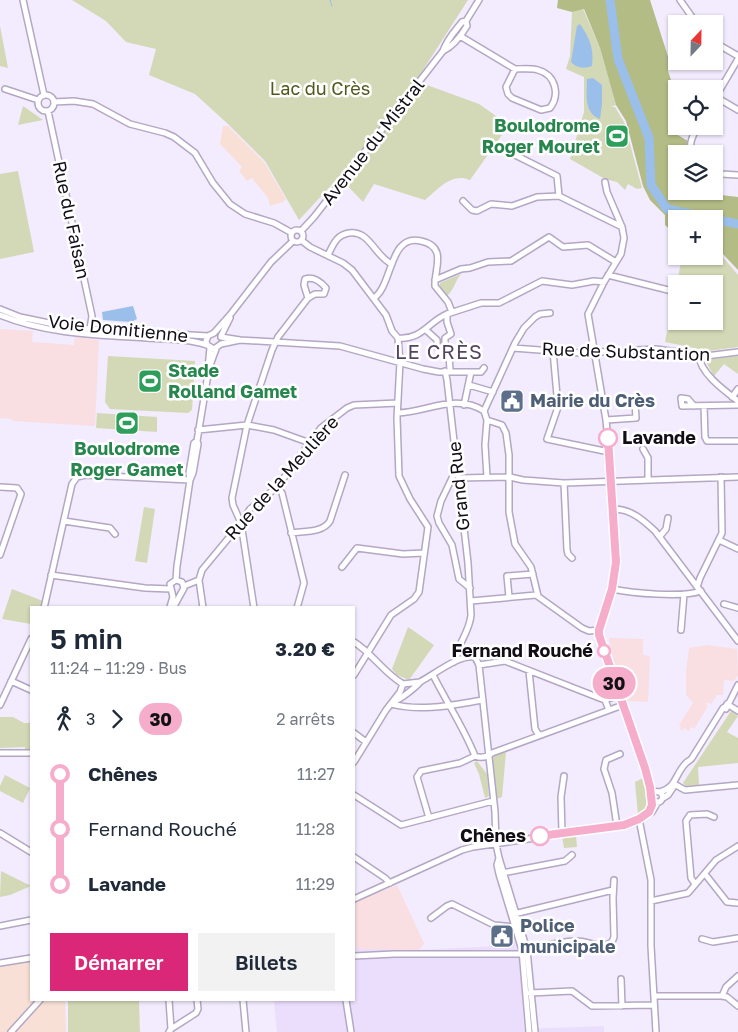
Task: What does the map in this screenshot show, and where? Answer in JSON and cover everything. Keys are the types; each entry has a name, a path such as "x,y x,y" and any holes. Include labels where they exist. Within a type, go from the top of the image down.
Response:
{"street":[{"path":"23,0 44,95"},
{"name":"Avenue du Mistral","path":"301,231 320,210 443,51 452,34 462,22 466,21 479,0"},
{"path":"680,0 690,15"},
{"name":"Avenue du Mistral","path":"443,51 450,48 468,26 466,21"},
{"path":"460,36 515,69 539,70 550,77 556,88 556,95 550,108 541,110 512,98 508,94 506,87 515,69"},
{"path":"723,48 738,57 723,84"},
{"path":"5,89 38,100"},
{"path":"38,100 44,95"},
{"path":"44,95 49,96 54,102"},
{"path":"38,100 38,105 41,109 48,111 52,108 54,102"},
{"path":"54,102 74,101 93,104 130,124 174,137 195,153 213,183 230,204 246,214 274,223 292,233"},
{"path":"723,102 738,110"},
{"name":"Rue du Faisan","path":"48,111 92,316 90,330"},
{"path":"502,149 557,176 559,196"},
{"path":"723,173 738,174"},
{"path":"605,182 607,192 624,232 624,243 616,262 588,312 610,452 616,562 612,589 599,635 650,787 656,799"},
{"path":"463,201 475,211 491,204 512,206 537,197 559,196 622,226"},
{"path":"292,233 296,230 301,231 303,237 301,240"},
{"path":"292,233 293,241"},
{"path":"328,255 338,238 343,234 354,233 365,237 384,259 392,264"},
{"path":"435,280 461,269 488,262 511,261 549,237 563,246 588,245 616,262"},
{"path":"211,347 206,341 208,336 214,333 230,315 271,262 293,241 298,242 301,240"},
{"path":"301,240 310,248 328,255 352,270 386,315 392,331 398,338 400,362 398,403 399,476 410,499 428,527 419,592 414,599 391,615 355,673"},
{"path":"374,298 381,291 397,252 402,246 417,240 424,242 435,250 439,258 435,280 436,290 448,302 450,313"},
{"path":"608,275 668,290"},
{"path":"254,606 242,523 232,501 246,424 276,341 308,298 315,294 324,294 326,288 313,278 305,279 304,284 308,298"},
{"path":"398,338 412,337 426,330 442,316 450,313 482,303 499,303 542,281 572,285 594,281 604,282"},
{"name":"Voie Domitienne","path":"0,310 20,318 73,328 208,336"},
{"name":"Grand Rue","path":"450,313 447,322 450,334 445,338 446,347 449,352 450,403 471,601 470,624 462,642 461,655"},
{"path":"487,477 485,416 493,392 520,334 531,320 540,314 550,313"},
{"path":"221,344 221,337 230,315"},
{"name":"Voie Domitienne","path":"2,317 69,332 188,341 211,347"},
{"path":"426,330 437,340 437,347 446,347"},
{"path":"214,333 221,337 240,340 340,346 439,372 481,372 484,368"},
{"path":"211,347 240,340"},
{"path":"172,606 172,582 176,580 190,480 189,473 211,347"},
{"name":"Rue de Substantion","path":"513,348 580,353 656,349 699,356 738,352"},
{"path":"553,351 558,407 547,439 610,452"},
{"path":"699,356 701,365 717,384 738,403"},
{"path":"464,404 471,372"},
{"path":"469,385 493,392"},
{"path":"732,397 738,390"},
{"path":"606,420 636,418 635,402"},
{"name":"Rue de la Meulière","path":"199,580 204,567 242,523 253,506 277,487 321,428 346,408 354,405 398,403"},
{"path":"398,413 450,403 464,404 475,406 485,416 504,427 509,454 509,512 516,544 531,567 538,596"},
{"path":"694,406 738,403"},
{"path":"704,406 705,437 707,441 738,441"},
{"path":"198,430 246,424 274,430 310,443"},
{"path":"643,449 648,458 648,480"},
{"path":"44,606 72,484 77,477 85,474 190,480"},
{"path":"470,588 459,579 452,545 437,516 441,501 454,474 510,477 522,480 564,483 738,477"},
{"path":"292,533 322,529 327,526 345,475"},
{"path":"699,589 700,578 723,532 721,477"},
{"path":"564,483 567,550 572,558"},
{"path":"0,487 17,488 21,494 0,555"},
{"path":"277,487 282,493 304,583 298,606"},
{"path":"614,509 630,512 643,520 660,536 738,640"},
{"path":"660,536 666,529 668,518"},
{"path":"428,527 438,520"},
{"path":"64,521 110,528 115,534"},
{"path":"720,540 738,549"},
{"path":"342,568 357,548 403,554 424,553"},
{"path":"510,598 508,576 533,574"},
{"path":"51,575 180,593"},
{"path":"176,580 182,582 184,586"},
{"path":"173,606 184,586 199,580 203,606"},
{"path":"612,589 684,594 699,589"},
{"path":"681,630 684,594"},
{"path":"471,601 538,596 582,628 589,631 599,630"},
{"path":"724,604 738,608"},
{"path":"0,705 30,641"},
{"path":"355,760 404,685 420,682 433,676 461,655 467,653 462,642"},
{"path":"355,643 364,648 404,685 410,686 409,691"},
{"path":"465,649 474,657 479,665 496,844 499,858 497,865 502,874 524,951 535,1032"},
{"path":"461,655 474,657"},
{"path":"479,665 505,662 605,700 619,695"},
{"path":"529,671 535,729 539,735"},
{"path":"433,676 448,706 461,725 475,756"},
{"path":"11,682 30,690"},
{"path":"392,703 399,701 409,691 419,685 420,682"},
{"path":"404,685 403,692 409,691"},
{"path":"656,799 668,795 675,780 696,752 696,749 738,686"},
{"path":"392,703 406,708 448,706 483,700"},
{"path":"605,700 609,710"},
{"path":"428,818 417,777 421,771 460,763 475,756 480,758 488,756 539,735 623,705"},
{"path":"727,705 738,711"},
{"path":"355,734 366,742"},
{"path":"0,753 30,753"},
{"path":"617,826 612,793 604,766 606,760 620,754"},
{"path":"562,833 561,796 564,776"},
{"path":"674,784 685,790 738,785"},
{"path":"656,799 654,793 667,790 674,784"},
{"path":"650,787 658,792"},
{"path":"355,899 462,850 617,826 639,819 655,810 658,792"},
{"path":"355,796 398,824 407,824 493,801"},
{"path":"695,884 691,878 686,821 690,815 707,814 714,816"},
{"path":"639,819 651,880 656,1032"},
{"path":"0,834 30,851"},
{"path":"651,901 690,892 716,860 738,846"},
{"path":"502,874 565,860 572,855"},
{"path":"355,858 383,876 390,883"},
{"path":"705,874 728,902 738,903"},
{"path":"355,956 524,951 574,941 596,946 610,944 614,937 614,880"},
{"path":"514,914 613,890"},
{"path":"431,918 452,904 492,924 515,927"},
{"path":"514,914 515,927 524,951"},
{"path":"0,926 30,920"},
{"path":"702,939 713,942 738,938"},
{"path":"0,963 30,958"},
{"path":"722,996 726,987 738,976"},
{"path":"621,979 622,1006"},
{"path":"529,993 572,991 592,1006 654,1005"},
{"path":"529,993 529,1032"},
{"path":"654,996 722,996 728,997 738,1006"},
{"path":"11,1032 39,1001"},
{"path":"169,1001 170,1030"},
{"path":"170,1030 196,1013 198,1009 197,1001"},
{"path":"243,1001 246,1032"},
{"path":"346,1001 351,1032"}],"shaded area":[{"path":"223,126 228,126 264,162 286,199 283,202 270,206 268,198 252,178 247,181 239,171 242,167 220,144"},
{"path":"0,329 33,331 32,342 74,345 75,337 99,340 95,426 13,421 12,419 0,418"},
{"path":"609,638 643,639 643,655 650,656 648,702 626,701 613,659"},
{"path":"707,645 737,649 738,675 734,681 724,680 723,695 717,695 711,704 707,702 706,705 708,706 694,729 691,727 689,731 684,728 682,731 679,725 693,703 686,695 689,648"},
{"path":"397,885 424,943 423,945 419,950 357,949 357,946 355,946 355,903"},
{"path":"497,928 513,928 519,946 524,1029 604,1026 604,1032 277,1032 274,1001 355,1001 355,946 419,950 497,946"},
{"path":"30,961 30,1001 65,1001 66,1032 0,1032 0,966"}],"green space":[{"name":"Lac du Crès","path":"72,0 468,0 416,81 479,104 509,125 470,180 457,178 451,180 425,200 374,184 363,202 339,177 299,220 265,161 228,124 195,94 149,75 156,49 126,42 106,21"},
{"path":"558,0 650,0 668,57 668,71 671,80 668,80 668,135 678,135 688,141 687,145 668,145 668,200 723,200 723,195 738,197 738,270 723,254 723,210 668,210 668,228 665,225 665,215 650,200 643,186 626,121 616,105 600,48 584,9 572,12 557,8"},
{"path":"583,9 600,48 616,105 611,107 615,107 624,122 642,188 637,189 628,184 625,190 617,182 605,179 570,159 584,112 584,77 566,69 570,56 572,12"},
{"path":"0,26 8,68 0,66"},
{"path":"23,106 43,120 18,125"},
{"path":"18,171 34,252 0,259 0,174"},
{"path":"723,257 738,275 738,347 709,351 665,342 668,327 668,330 723,330 723,275 679,275 680,265 723,265"},
{"path":"461,274 447,296 440,288 440,283"},
{"name":"Stade Rolland Gamet","path":"108,356 195,361 192,410 188,413 110,409 105,402"},
{"path":"738,356 738,374 724,364 714,376 705,360"},
{"name":"Boulodrome Roger Gamet","path":"97,413 157,417 157,432 96,428"},
{"path":"144,507 155,509 147,563 135,561"},
{"path":"12,589 43,601 41,606 30,606 30,624 2,619"},
{"path":"408,627 434,645 409,680 397,675 392,669"},
{"path":"731,711 738,716 727,732 738,738 738,763 698,767 699,785 686,786 683,783"},
{"path":"0,717 13,717 24,723 30,723 30,750 25,750 25,747 0,748"},
{"path":"506,752 502,797 496,799 492,756"},
{"path":"477,761 487,774 489,796 485,798 474,763"},
{"path":"5,775 30,788 23,803 0,791"},
{"path":"643,778 649,794 649,803 644,811 638,815 635,782"},
{"path":"576,835 577,847 564,848 562,837"},
{"path":"1,871 30,886 10,895 0,897"},
{"path":"68,1001 139,1001 140,1032 68,1032"}],"water":[{"path":"580,24 589,39 592,49 592,66 578,67 571,62 577,26"},
{"path":"593,78 602,85 600,119 588,108 587,79"},
{"path":"133,306 137,319 131,322 103,320 102,312"}],"waterway":[{"path":"330,0 332,6"},
{"path":"610,0 618,59 649,138 651,185 667,209 738,224"}],"bus line":[{"name":"30","path":"540,836 632,823 649,812 653,800 645,768 599,635 612,589 616,562 608,438"}],"place":[{"name":"Boulodrome Roger Mouret","path":"617,136"},
{"name":"Stade Rolland Gamet","path":"150,381"},
{"name":"Mairie du Crès","path":"512,401"},
{"name":"Boulodrome Roger Gamet","path":"127,423"},
{"name":"Lavande","path":"608,438"},
{"name":"Fernand Rouché","path":"604,651"},
{"name":"Chênes","path":"540,836"},
{"name":"Police municipale","path":"502,936"}],"district":[{"name":"LE CRÈS","path":"439,352"}]}
